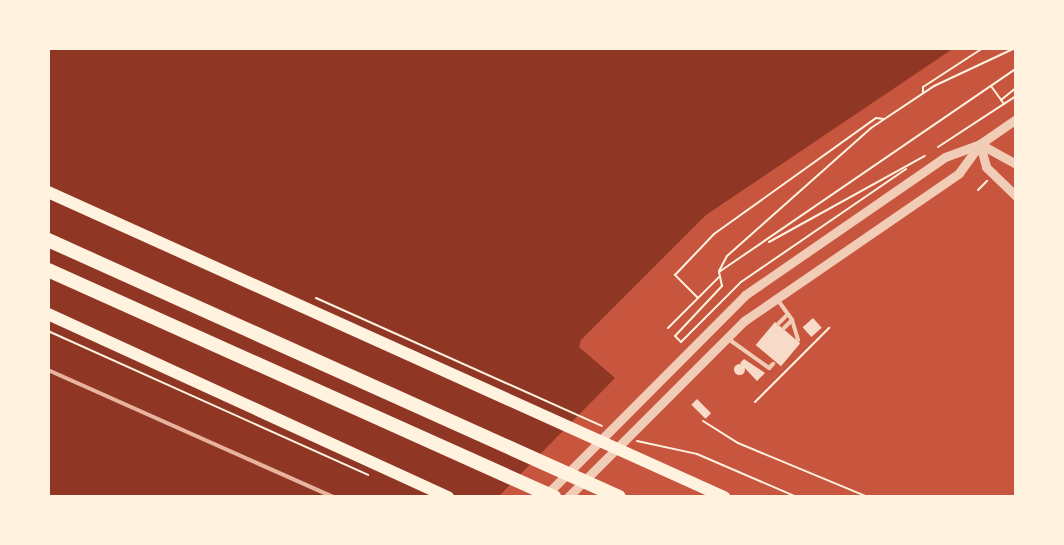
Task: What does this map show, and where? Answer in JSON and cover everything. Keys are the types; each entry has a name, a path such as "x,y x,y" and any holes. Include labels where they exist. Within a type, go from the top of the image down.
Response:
{"highway":[{"path":"48,192 724,497"},
{"path":"48,240 619,497"},
{"path":"48,270 554,497"},
{"path":"48,314 448,497"}],"street":[{"path":"544,497 745,295 945,157 981,144 1016,119"},
{"path":"981,144 1016,164"},
{"path":"981,144 986,167 1016,196"},
{"path":"568,497 727,338 774,296 959,173 981,144"}],"lane":[{"path":"774,296 792,320 797,330 798,340"},
{"path":"778,324 788,314"},
{"path":"784,328 792,320"},
{"path":"793,334 797,330"},
{"path":"727,338 756,356 769,369 774,364"},
{"path":"749,352 756,346"},
{"path":"756,356 761,351"},
{"path":"764,363 768,359"}],"path":[{"path":"923,93 922,87 983,48"},
{"path":"681,342 675,336 722,286 719,272 727,256 884,119 923,93 1015,48"},
{"path":"719,272 1016,69"},
{"path":"991,86 1004,104"},
{"path":"1001,100 1016,88"},
{"path":"985,116 1016,96"},
{"path":"698,298 675,275 714,234 876,118 884,119"},
{"path":"769,242 925,156"},
{"path":"668,328 720,276"},
{"path":"308,295 611,430"},
{"path":"755,402 829,328"},
{"path":"48,331 373,477"},
{"path":"704,421 738,443 868,497"},
{"path":"633,440 697,454 795,496"}],"shaded area":[{"path":"48,48 954,48 706,215 581,340 579,347 615,378 498,497 48,497"}],"building":[{"path":"813,318 822,328 811,337 803,327"},
{"path":"775,322 800,343 781,366 756,345"},
{"path":"744,359 765,373 757,381 740,363"},
{"path":"739,363 745,369 739,375 733,369"},
{"path":"697,399 711,413 705,419 691,405"}],"railway":[{"path":"48,370 333,497"}]}
